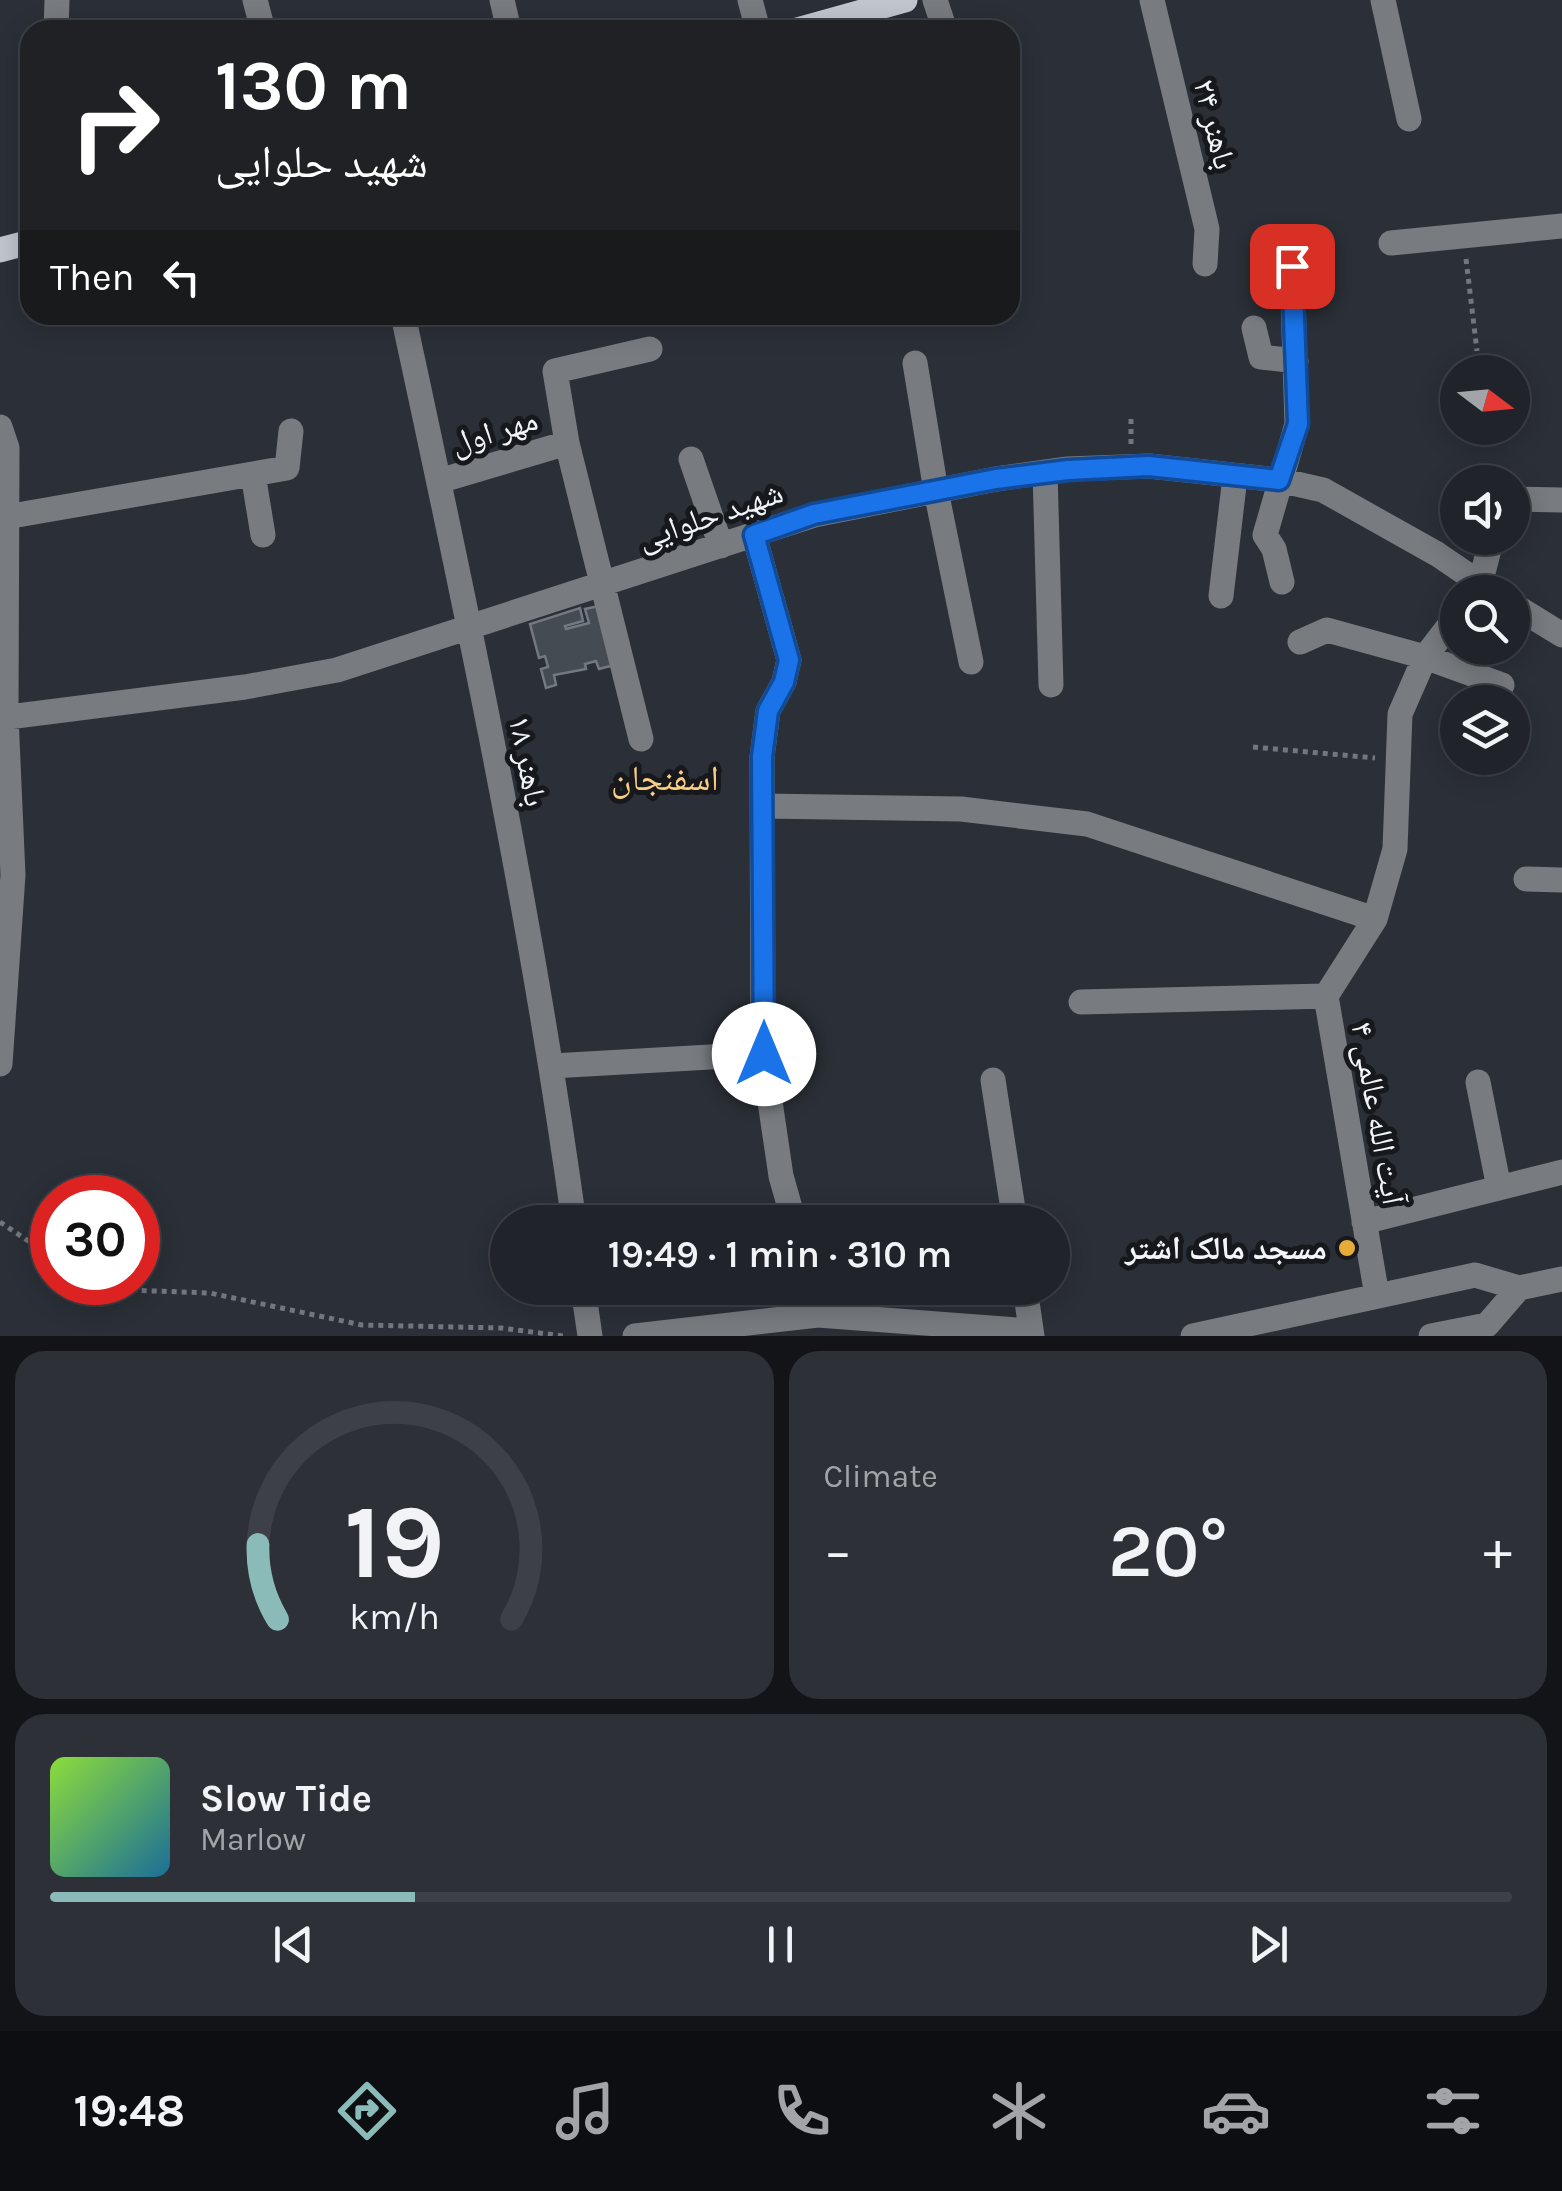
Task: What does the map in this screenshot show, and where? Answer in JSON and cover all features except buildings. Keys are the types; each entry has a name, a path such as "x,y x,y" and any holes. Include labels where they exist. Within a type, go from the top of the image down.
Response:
{"main road":[{"path":"833,20 905,0"}],"street":[{"name":"باهنر ۲۴","path":"1152,0 1207,229 1204,264"},
{"path":"1382,0 1409,120"},
{"path":"1391,243 1562,226"},
{"path":"1282,582 1274,549 1265,535 1298,424 1292,266"},
{"name":"باهنر ۱۸","path":"405,325 470,627 552,1066 572,1205"},
{"path":"1254,328 1261,358 1296,360"},
{"path":"641,739 567,442 556,371 650,349"},
{"path":"914,364 971,662"},
{"path":"0,427 7,448 3,717 12,875 0,1064"},
{"path":"6,517 287,468 290,430"},
{"name":"مهر اول","path":"439,481 567,442"},
{"path":"690,459 721,546"},
{"name":"شهید حلوایی","path":"3,717 245,687 337,670 814,514 1045,472 1149,466 1279,480 1323,490 1437,554 1463,575"},
{"path":"1045,472 1051,685"},
{"path":"253,474 263,534"},
{"path":"1221,596 1234,476"},
{"path":"1530,499 1562,500"},
{"path":"754,535 789,660 784,682 768,711 762,757 762,806 764,1054 781,1176 789,1205"},
{"path":"1530,616 1562,636"},
{"path":"1300,642 1327,630 1502,685"},
{"name":"آیت الله عالمی ۴","path":"1377,1296 1326,996 1374,918 1395,850 1400,714 1425,658 1440,638"},
{"path":"762,806 961,809 1086,824 1374,918"},
{"path":"1526,879 1562,880"},
{"path":"1081,1002 1326,996"},
{"path":"552,1066 764,1054"},
{"path":"993,1080 1012,1205"},
{"path":"1478,1082 1499,1188"},
{"path":"1364,1222 1562,1172"},
{"path":"1193,1336 1475,1275 1520,1288 1562,1279"},
{"path":"1431,1336 1487,1324 1520,1288"},
{"path":"585,1305 590,1336"},
{"path":"815,1305 818,1315"},
{"path":"635,1336 818,1315 1032,1333 1028,1305"}],"path":[{"path":"1464,236 1477,351"},
{"path":"1253,747 1399,761"},
{"path":"0,1222 30,1242"},
{"path":"160,1291 210,1293 362,1326 501,1328 563,1336"}],"place":[{"name":"مسجد مالک اشتر","path":"1347,1248"}],"district":[{"name":"اسفنجان","path":"665,778"}],"route":[{"path":"764,1054 762,757 768,711 784,682 789,660 754,535 814,514 996,479 1068,470 1149,466 1279,480 1298,424 1292,266"}]}
